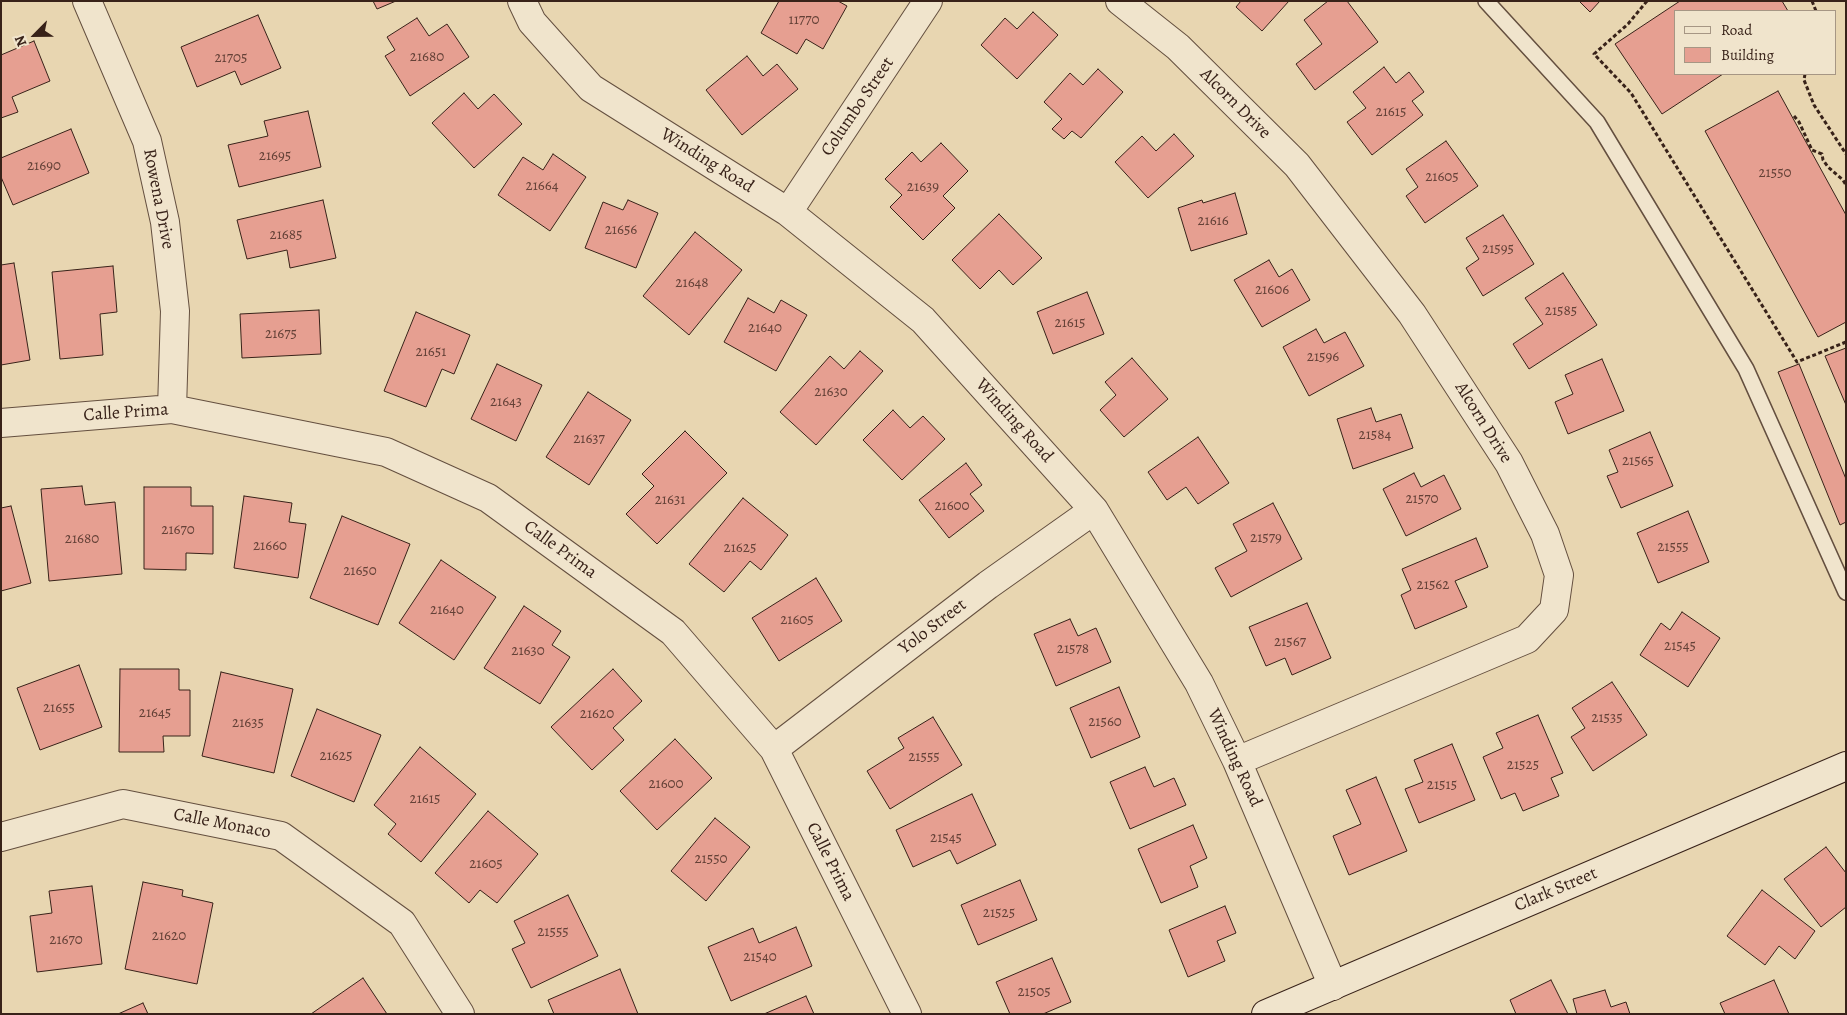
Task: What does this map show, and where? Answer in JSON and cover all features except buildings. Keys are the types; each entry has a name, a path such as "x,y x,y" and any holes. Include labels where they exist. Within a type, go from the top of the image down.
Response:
{"street":[{"name":"Rowena Drive","path":"87,1 147,141 165,222 175,311 172,409"},
{"name":"Winding Road","path":"522,1 532,22 591,88 788,212 923,320 1094,510 1199,683 1237,760 1333,986"},
{"name":"Columbo Street","path":"788,212 928,1"},
{"name":"Alcorn Drive","path":"1120,1 1178,46 1297,165 1412,314 1509,464 1545,534 1559,575 1554,610 1527,639 1237,760"},
{"name":"Calle Prima","path":"1,423 172,409 386,452 488,498 673,632 774,749 907,1014"},
{"name":"Yolo Street","path":"774,749 988,585 1094,510"},
{"name":"Clark Street","path":"1266,1014 1846,766"},
{"name":"Calle Monaco","path":"1,836 123,804 281,836 402,923 460,1014"}],"lane":[{"path":"1486,1 1597,122 1746,369 1846,592"}],"path":[{"path":"1647,1 1628,24 1594,54 1630,93 1797,362 1846,342"},
{"path":"1805,75 1804,80 1814,105 1846,154"},
{"path":"1794,116 1799,122 1812,150 1822,154 1823,160 1828,167 1846,185"}]}
